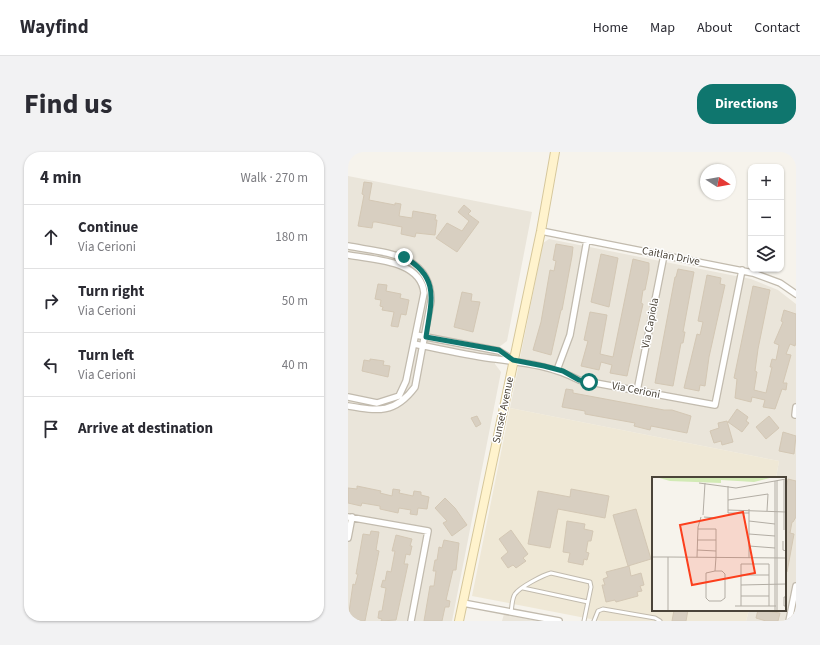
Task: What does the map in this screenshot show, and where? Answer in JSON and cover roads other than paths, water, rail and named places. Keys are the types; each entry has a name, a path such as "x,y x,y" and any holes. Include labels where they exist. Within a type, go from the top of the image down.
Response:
{"main road":[{"name":"Sunset Avenue","path":"460,621 556,152"}],"street":[{"name":"Caitlan Drive","path":"541,231 742,270 780,283 796,294"},
{"path":"557,370 570,335 587,240"},
{"path":"348,246 404,257 421,269 431,287 431,301 426,337 415,387 404,400 387,409 367,410 348,406"},
{"path":"348,255 404,266 416,274 423,284 424,293 406,381 399,396 378,403 348,397"},
{"name":"Via Capiola","path":"637,390 664,255"},
{"name":"Via Cerioni","path":"414,344 496,359 513,360 557,370 579,380 715,405 742,270"},
{"name":"Via Cerioni","path":"416,335 499,350 513,360"},
{"path":"794,415 796,407"},
{"path":"348,538 350,517 428,531 411,621"},
{"path":"789,621 796,586"},
{"path":"463,603 559,621"}],"lane":[{"path":"511,612 514,595 544,574 550,573 590,582 591,586 584,621"},
{"path":"523,588 588,602"},
{"path":"594,621 598,611 603,609 655,618 660,621"}]}
